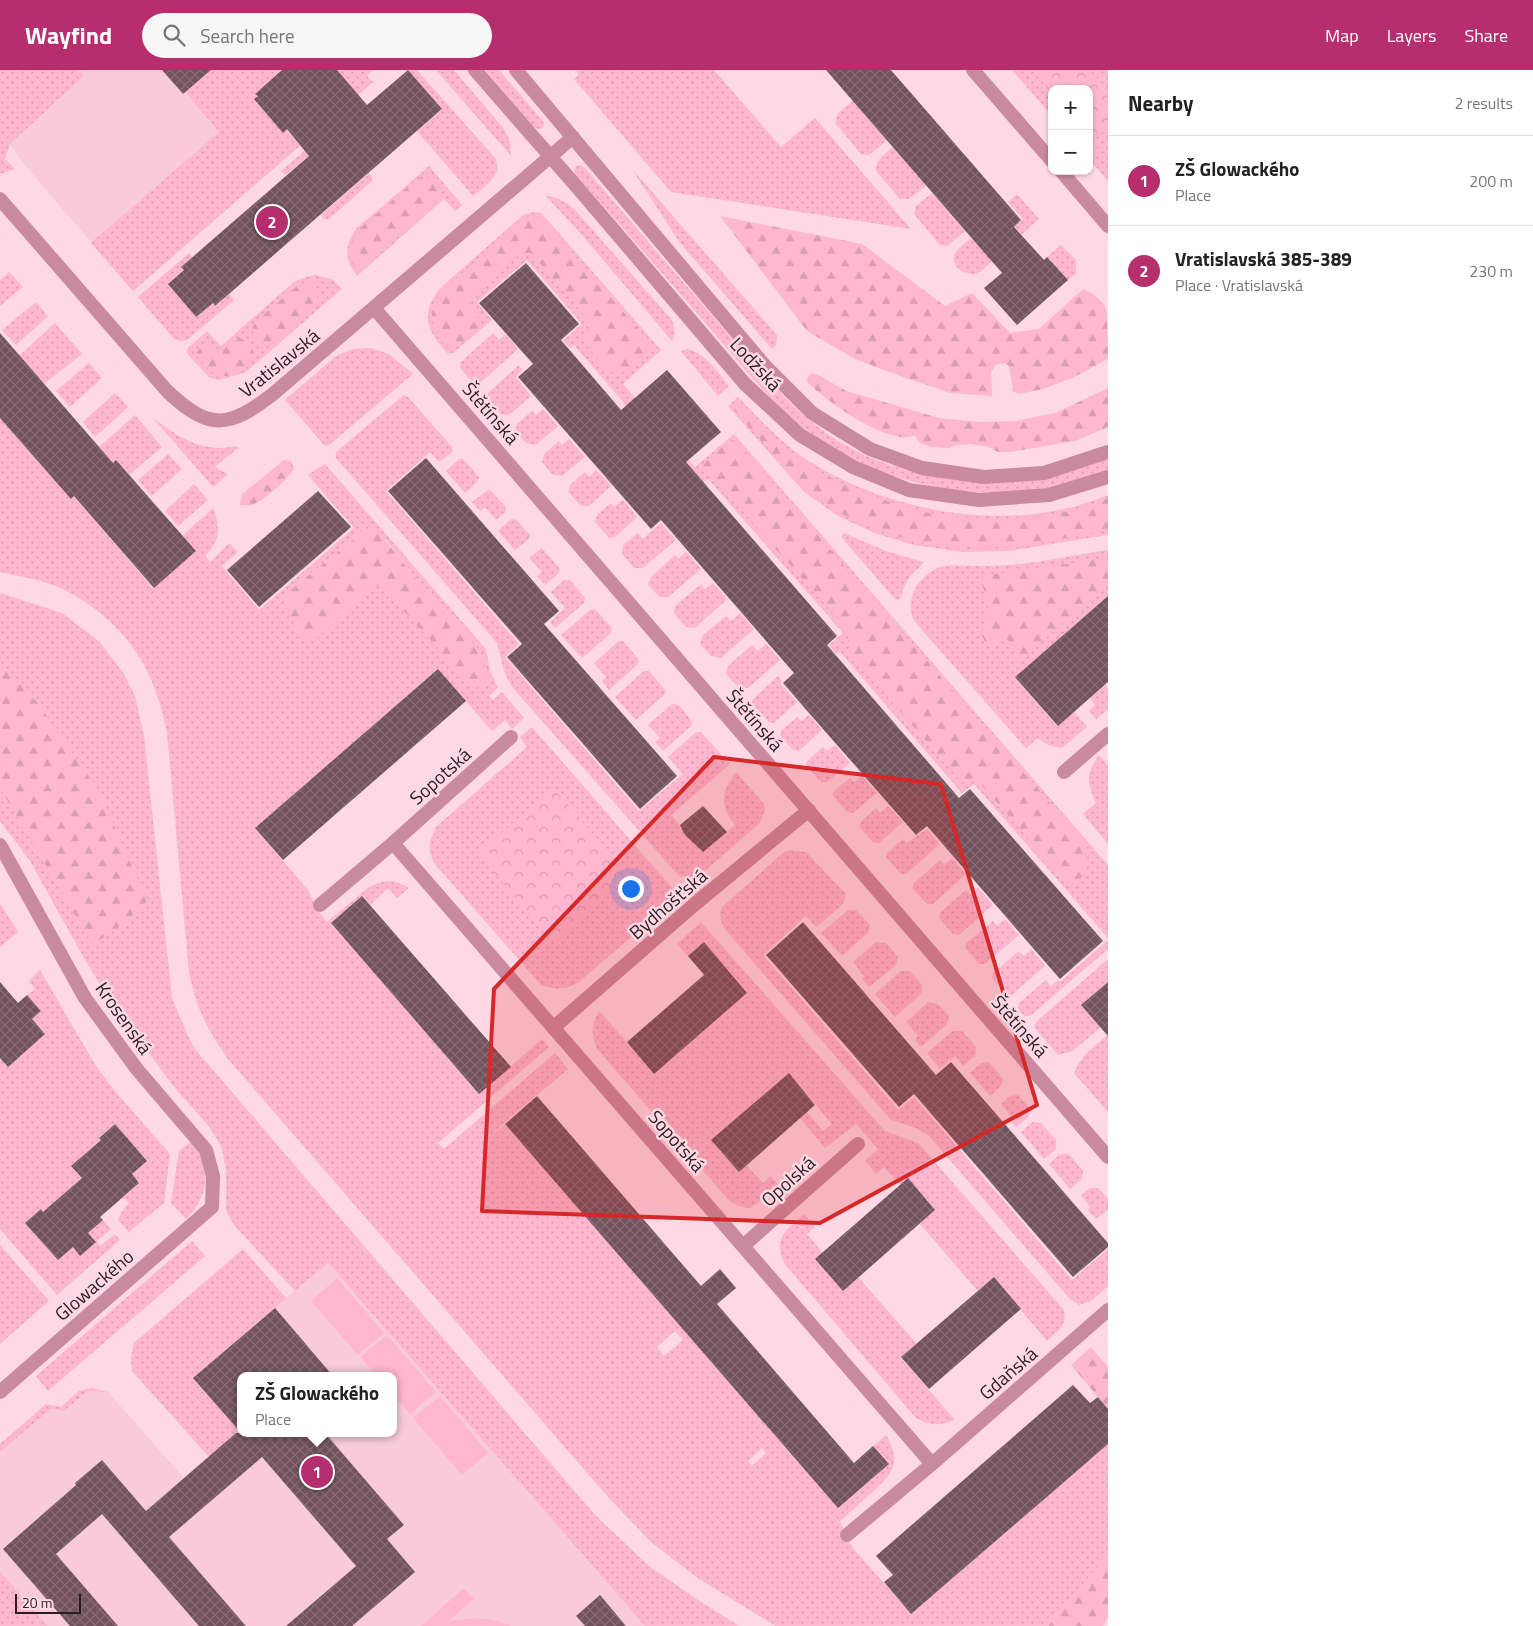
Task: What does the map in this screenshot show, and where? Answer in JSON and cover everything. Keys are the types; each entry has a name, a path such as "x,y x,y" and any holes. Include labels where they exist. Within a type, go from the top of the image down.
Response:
{"street":[{"name":"Lodžská","path":"475,70 746,384 800,434 853,467 909,490 979,500 1049,495 1108,477"},
{"name":"Lodžská","path":"516,70 765,366 812,413 870,449 922,468 984,477 1044,473 1108,452"},
{"path":"972,70 1048,156"},
{"name":"Vratislavská","path":"0,199 168,392 192,412 207,419 223,421 240,417 256,408 573,137"},
{"path":"1064,175 1108,226"},
{"name":"Štětínská","path":"374,308 1108,1157"},
{"path":"1064,772 1108,734"},
{"name":"Sopotská","path":"320,905 512,737"},
{"name":"Bydhošťská","path":"553,1028 695,904 809,810"},
{"name":"Sopotská","path":"393,843 932,1464"},
{"name":"Krosenská","path":"0,845 85,998 136,1068 206,1150 213,1176 212,1207"},
{"name":"Opolská","path":"743,1246 858,1144"},
{"name":"Glowackého","path":"0,1392 212,1207"},
{"name":"Gdaňská","path":"847,1535 932,1464 1108,1310"}],"highlighted area":[{"path":"714,757 941,784 1037,1105 820,1223 482,1211 494,989"}],"shaded area":[{"path":"79,70 373,70 367,76 373,82 133,291 24,164 10,144 84,76"},
{"path":"327,1262 645,1626 48,1626 0,1571 0,1452 49,1410 64,1411 88,1391 108,1392 184,1478 237,1433 237,1437 397,1437 397,1372 237,1372 237,1429 193,1378"}],"green space":[{"path":"0,70 79,70 84,76 10,144 5,159 15,169 0,174"},
{"path":"206,70 282,70 254,99 283,133 287,129 290,132 337,70 373,70 367,76 373,82 133,291 91,243 219,132 183,89"},
{"path":"407,70 417,70 496,159 497,171 495,176 473,196 417,131 442,110"},
{"path":"436,70 454,70 504,129 510,141 511,156"},
{"path":"485,70 499,70 543,121 544,125 542,128 535,128"},
{"path":"575,70 714,70 781,147 815,118 911,229 671,192 574,79 579,75"},
{"path":"1012,70 1108,70 1108,181 1093,164 1093,85 1048,85 1048,111"},
{"path":"1032,70 1090,70 1108,91 1108,127 1093,140 1093,85 1048,85 1048,88"},
{"path":"853,101 887,140 869,155 861,154 835,123 838,113"},
{"path":"330,129 334,134 286,175 281,171"},
{"path":"893,147 926,186 909,199 900,199 876,171 879,160"},
{"path":"429,166 462,205 455,211 444,199 357,276 350,264 347,252 353,234 357,228"},
{"path":"576,166 584,167 773,385 800,412 834,439 856,451 902,469 976,481 1032,480 1051,477 1108,458 1108,470 1068,483 1038,490 998,493 967,491 937,487 908,480 851,458 825,443 786,413 749,374 575,174"},
{"path":"632,169 777,335 776,345 772,349 680,243"},
{"path":"369,173 372,181 329,219 324,219 321,215"},
{"path":"424,176 432,179 438,185 440,192 439,201 362,269 358,270 350,256 354,239 359,229 418,178"},
{"path":"932,193 965,231 947,246 940,245 914,214 916,206"},
{"path":"1017,194 1039,219 980,272 971,274 958,268 954,261 955,253 971,238 985,253 1023,219 1008,202"},
{"path":"546,196 562,200 575,210 672,320 674,333 672,341 582,235"},
{"path":"534,212 541,213 545,217 661,350 623,384 695,467 734,434 1108,865 1108,938 974,784 962,793 840,652 836,654 829,645 843,633 708,479 697,487 574,345 571,348 563,341 582,324 527,260 477,302 492,320 453,353 447,353 440,345 428,323 429,307 439,289 523,215"},
{"path":"535,216 543,219 652,345 643,357 618,376 603,366 589,347 584,336 589,330 588,319 531,253 519,255 472,295 470,302 481,324 466,340 449,350 438,336 432,315 436,300 441,292 524,218"},
{"path":"720,216 862,244 945,306 972,293 1010,333 1039,329 1083,289 1095,296 1105,306 1108,359 1072,378 1043,389 1019,394 1013,391 1009,366 1005,363 996,365 991,372 992,396 951,393 903,377 855,359 807,331"},
{"path":"1061,245 1076,260 1076,274 1068,280 1047,257"},
{"path":"189,253 192,257 182,266 184,269 168,284 196,317 213,303 216,306 229,294 234,300 187,340 180,341 174,339 138,297"},
{"path":"9,272 23,287 0,306 0,280"},
{"path":"316,275 333,280 342,289 246,372 220,380 210,378 189,356 188,348 207,331 221,346 294,282"},
{"path":"311,280 317,289 316,306 274,344 262,344 252,329 255,322 297,286"},
{"path":"36,302 48,316 16,345 2,330"},
{"path":"55,323 82,354 44,384 19,356"},
{"path":"493,333 499,340 505,334 518,349 480,383 473,383 460,368 461,362"},
{"path":"238,337 250,346 253,360 236,374 221,376 215,374 207,368 196,353 205,343 209,343 217,351 221,351"},
{"path":"371,348 389,354 413,374 329,445 325,446 285,400 336,356 353,349"},
{"path":"687,349 706,359 729,386 718,396 681,351"},
{"path":"89,363 102,378 70,407 56,391"},
{"path":"519,365 522,370 516,377 531,396 509,415 501,414 486,398 489,392"},
{"path":"812,373 846,391 939,418 980,422 1016,421 1055,413 1108,388 1108,427 1075,441 1010,452 998,452 989,447 971,444 956,445 949,448 931,447 920,443 915,436 902,437 888,434 850,416 807,382 808,377"},
{"path":"115,393 128,407 95,437 83,422"},
{"path":"404,395 408,397 452,447 452,452 439,462 430,452 386,491 519,644 505,657 639,811 683,774 668,757 696,732 701,732 730,764 671,815 702,852 735,825 726,811 724,799 727,786 736,772 764,804 765,810 760,823 699,876 692,878 679,876 512,687 504,671 497,643 336,458 336,452"},
{"path":"738,397 774,434 804,458 848,482 883,496 920,507 958,513 997,516 1035,514 1072,507 1108,495 1108,535 1009,551 963,552 914,545 877,534 840,517 804,492 728,406"},
{"path":"736,403 742,404 773,438 812,468 854,489 890,502 940,516 993,519 1048,516 1095,504 1108,498 1108,530 1013,548 962,549 913,541 878,530 841,514 806,491 734,410"},
{"path":"543,409 558,426 536,445 526,443 515,431 517,424 532,411 536,415"},
{"path":"135,415 162,447 129,475 116,460 113,463 99,447"},
{"path":"0,417 71,499 74,496 153,588 195,552 182,536 213,508 218,534 214,545 205,556 210,562 229,543 238,552 222,566 259,610 354,528 308,475 325,464 486,649 490,671 498,687 489,696 493,700 502,692 524,718 512,729 505,720 492,731 438,669 255,828 308,890 317,910 327,922 373,885 389,881 409,888 397,898 388,888 370,905 362,896 331,923 479,1094 542,1039 549,1047 438,1143 444,1149 555,1053 568,1069 483,1141 505,1124 838,1507 889,1464 873,1446 886,1435 894,1454 894,1461 889,1475 840,1521 852,1547 911,1614 1108,1443 1108,1555 1048,1626 776,1626 699,1579 651,1542 608,1497 228,1059 203,1018 195,997 189,972 167,732 149,675 137,653 126,639 87,603 72,594 41,581 0,572","holes":["366,529 386,540 414,576 462,628 481,655 422,630 377,585 286,606 287,593","675,1331 683,1340 664,1356 657,1347","762,1448 766,1453 752,1466 748,1461"]},
{"path":"153,418 191,442 212,448 235,446 238,448 215,467 228,474 213,487"},
{"path":"569,439 585,457 562,476 553,475 542,462 544,454 559,441 562,445"},
{"path":"730,440 736,441 1084,842 1088,851 1086,873 1075,883 1067,883 980,783 975,780 962,783 853,656 849,646 847,629 714,479 702,468 703,464"},
{"path":"168,454 182,469 152,496 138,480"},
{"path":"459,459 463,459 479,477 478,481 465,493 446,471"},
{"path":"284,460 291,461 294,469 286,479 257,502 251,505 240,505 241,495"},
{"path":"596,470 611,486 589,506 581,506 568,492 570,485 585,472 589,477"},
{"path":"194,484 208,500 178,526 165,511"},
{"path":"489,489 506,507 505,512 496,520 485,507 480,511 472,502"},
{"path":"623,500 637,517 615,537 609,538 595,522 597,515 611,503 614,507"},
{"path":"511,519 517,520 530,535 529,539 515,550 498,531"},
{"path":"661,523 676,540 643,568 634,568 622,554 623,545 638,533 643,539"},
{"path":"366,529 376,529 414,576 462,628 481,655 489,679 479,688 471,684 391,597 377,585 316,639 307,641 299,634 286,606 287,593"},
{"path":"844,533 886,551 923,562 908,579 901,598 897,600 894,598 842,538"},
{"path":"542,548 560,569 558,574 545,585 537,576 542,572 529,558"},
{"path":"1108,550 1108,596 1015,677 1057,726 1074,712 1087,727 1062,748 1048,745 1038,738 1026,748 914,621 911,605 915,590 924,577 942,567 1010,565"},
{"path":"686,552 701,569 668,597 659,597 648,584 651,577 675,555 678,559"},
{"path":"1108,558 1108,583 1016,665 1013,647 1006,638 999,644 986,643 981,634 988,615 987,598 979,576"},
{"path":"564,580 570,580 585,598 584,603 555,628 550,622 565,608 551,592"},
{"path":"713,583 727,599 695,628 686,627 674,613 675,606 701,584 705,589"},
{"path":"0,593 62,613 100,642 124,674 135,696 144,736 172,998 195,1049 594,1514 649,1566 739,1626 645,1626 328,1263 295,1291 234,1225 226,1211 226,1168 221,1146 208,1125 179,1093 117,1012 84,958 30,861 0,821"},
{"path":"595,609 612,628 610,634 582,658 561,635 590,610"},
{"path":"740,613 754,629 721,658 711,656 700,644 702,636 726,616 731,621"},
{"path":"619,641 623,641 639,660 638,664 609,690 602,681 606,677 594,663"},
{"path":"766,644 780,660 748,688 738,687 726,674 728,666 752,645 758,651"},
{"path":"0,662 37,702 99,791 147,901 125,922 93,945 0,788"},
{"path":"644,671 649,671 666,691 636,720 615,697"},
{"path":"778,676 782,681 780,683 797,702 774,723 769,722 752,703 753,699"},
{"path":"1105,685 1108,689 1108,709 1096,719 1089,711 1095,705 1090,698"},
{"path":"672,704 679,705 692,721 691,726 663,751 655,742 660,738 648,725"},
{"path":"809,715 822,730 799,751 793,750 780,735 781,731 797,717 801,721"},
{"path":"532,727 679,896 579,982 570,987 551,988 541,985 434,863 430,853 430,841 436,827 527,747 520,737"},
{"path":"835,745 850,763 827,782 821,782 806,765 807,761 823,747 827,751"},
{"path":"1099,755 1108,765 1108,844 1083,814 1096,803 1089,784 1089,778 1091,768"},
{"path":"862,776 877,793 853,813 847,812 833,796 834,791 850,778 854,782"},
{"path":"553,788 630,877 555,943 478,854"},
{"path":"888,806 903,822 879,843 873,842 859,827 861,822 876,808 880,813"},
{"path":"927,829 940,844 906,874 901,874 886,857 887,853 903,839 907,843"},
{"path":"790,850 806,852 846,894 843,904 816,927 806,916 763,955 898,1110 914,1097 1072,1280 1108,1249 1108,1286 1091,1301 1079,1305 1070,1299 929,1136 916,1128 891,1120 722,926 720,912 723,906 784,852"},
{"path":"952,858 966,874 933,904 927,904 912,888 914,883 940,860 944,865"},
{"path":"978,888 993,905 959,935 953,934 939,918 940,913 966,890 971,895"},
{"path":"0,903 18,932 0,947"},
{"path":"848,910 856,910 870,925 868,933 842,956 821,933"},
{"path":"1005,919 1019,935 985,964 979,964 965,948 966,943 993,921 997,926"},
{"path":"701,922 884,1130 920,1145 1064,1310 1063,1324 1047,1341 994,1278 978,1291 920,1224 935,1210 908,1179 900,1185 884,1167 876,1174 865,1161 878,1149 856,1124 825,1148 800,1118 807,1112 823,1131 832,1124 789,1073 712,1140 746,1165 763,1183 771,1176 779,1186 751,1208 747,1208 738,1206 727,1198 597,1049 593,1030 594,1021 599,1011 655,1073 747,993 704,943 688,956 677,944"},
{"path":"1108,940 1108,949 1030,1016 1024,1016 1018,1008 1019,1003 1046,980 1051,987 1058,980 1060,982"},
{"path":"876,942 886,943 898,957 896,965 869,987 861,979 864,976 853,962"},
{"path":"1031,949 1045,966 1012,995 1006,994 992,978 993,973 1019,951 1024,956"},
{"path":"1108,959 1108,982 1101,1027 1073,1051 1058,1055 1034,1027 1037,1021"},
{"path":"40,970 96,1066 114,1090 170,1154 164,1203 129,1232 118,1220 122,1211 129,1203 122,1198 109,1210 101,1200 124,1196 139,1183 132,1174 146,1161 115,1124 99,1137 101,1140 72,1166 84,1181 43,1212 80,1255 96,1242 88,1233 103,1220 111,1229 98,1240 98,1244 100,1246 115,1234 120,1240 57,1295 0,1229 0,1058 8,1066 45,1034 32,1019 41,1011 27,995 35,989 29,981"},
{"path":"901,971 910,971 922,985 921,994 895,1017 875,994"},
{"path":"928,1002 938,1004 949,1016 947,1024 921,1047 915,1040 918,1036 906,1022"},
{"path":"953,1031 962,1031 976,1047 975,1056 963,1066 955,1056 940,1069 927,1053"},
{"path":"1108,1035 1108,1112 1074,1073 1084,1056"},
{"path":"989,1062 1003,1079 1001,1086 990,1096 970,1073 981,1063"},
{"path":"1018,1095 1030,1109 1028,1117 1016,1127 1009,1118 1011,1116 1001,1104 1010,1096"},
{"path":"1033,1122 1041,1123 1056,1140 1056,1149 1044,1159 1021,1132"},
{"path":"194,1139 200,1149 205,1170 204,1191 194,1210 186,1219 171,1203 179,1151"},
{"path":"1060,1154 1069,1154 1083,1171 1082,1179 1070,1189 1049,1164"},
{"path":"1090,1188 1098,1188 1108,1199 1108,1209 1096,1219 1088,1210 1090,1207 1081,1195"},
{"path":"804,1214 815,1227 807,1234 823,1253 858,1277 917,1344 901,1358 955,1420 935,1424 915,1417 784,1263 780,1247 783,1235"},
{"path":"192,1241 205,1256 48,1391 36,1376"},
{"path":"0,1245 49,1301 0,1344"},
{"path":"243,1249 286,1298 193,1378 237,1429 237,1433 209,1457 132,1371 131,1358 134,1343"},
{"path":"337,1278 384,1333 358,1355 311,1301"},
{"path":"387,1335 436,1392 410,1414 397,1399 397,1372 373,1372 360,1357"},
{"path":"1091,1347 1108,1367 1108,1409 1071,1365"},
{"path":"92,1388 108,1392 88,1391 64,1411 51,1409 0,1452 0,1444 46,1404 61,1407 79,1391"},
{"path":"440,1396 488,1453 462,1475 413,1418"},
{"path":"1108,1555 1108,1618 1103,1626 1048,1626"},
{"path":"0,1571 48,1626 0,1626"},
{"path":"464,1588 474,1599 449,1621 488,1619 511,1626 421,1626"}],"building":[{"path":"162,70 211,70 183,94"},
{"path":"282,70 337,70 367,105 408,70 442,109 215,306 213,303 196,317 168,284 184,270 181,267 309,156 287,129 283,133 254,99 258,96 255,94"},
{"path":"826,70 891,70 1021,220 1014,227 1044,260 1047,257 1068,280 1017,325 984,288 1002,273"},
{"path":"526,263 579,324 561,340 621,410 667,370 721,432 686,462 837,636 827,645 959,798 970,789 1103,941 1060,979 927,826 916,835 783,683 794,673 661,520 651,529 518,377 533,364 479,303"},
{"path":"0,333 113,463 116,460 196,551 154,588 74,496 71,499 0,418"},
{"path":"426,458 559,611 544,624 677,776 640,809 507,657 522,644 388,491"},
{"path":"318,491 351,527 259,607 227,570"},
{"path":"1108,596 1108,682 1058,726 1015,677"},
{"path":"438,669 466,701 283,860 255,828"},
{"path":"703,806 727,832 703,852 685,835 680,825"},
{"path":"362,896 511,1067 479,1094 331,923"},
{"path":"803,922 936,1075 951,1062 1108,1243 1108,1247 1073,1277 914,1094 899,1107 766,955"},
{"path":"704,942 747,993 654,1074 627,1042 704,975 688,956"},
{"path":"0,982 18,1003 27,995 41,1011 32,1019 45,1034 8,1067 0,1058"},
{"path":"1108,982 1108,1036 1081,1005"},
{"path":"789,1073 815,1105 739,1172 711,1140"},
{"path":"537,1096 701,1286 720,1269 736,1288 717,1304 854,1463 873,1446 889,1464 838,1508 505,1124"},
{"path":"115,1124 147,1161 132,1174 139,1183 100,1217 103,1220 88,1233 96,1242 80,1256 73,1247 58,1260 25,1223 41,1209 43,1212 82,1178 71,1166 101,1140 99,1138"},
{"path":"908,1178 935,1210 843,1291 815,1259"},
{"path":"994,1277 1021,1309 929,1389 901,1357"},
{"path":"275,1308 330,1372 237,1372 237,1428 193,1378"},
{"path":"1073,1385 1090,1403 1098,1397 1108,1409 1108,1444 911,1614 884,1582 893,1575 876,1556"},
{"path":"236,1433 237,1437 328,1437 404,1525 387,1539 415,1572 352,1626 286,1626 356,1566 262,1457 169,1537 246,1626 199,1626 102,1514 56,1554 118,1626 70,1626 3,1549 102,1460 146,1511"},
{"path":"600,1595 626,1626 585,1626 576,1616"}],"place":[{"name":"Vratislavská 385-389","path":"272,222"},
{"name":"ZŠ Glowackého","path":"317,1472"}]}
